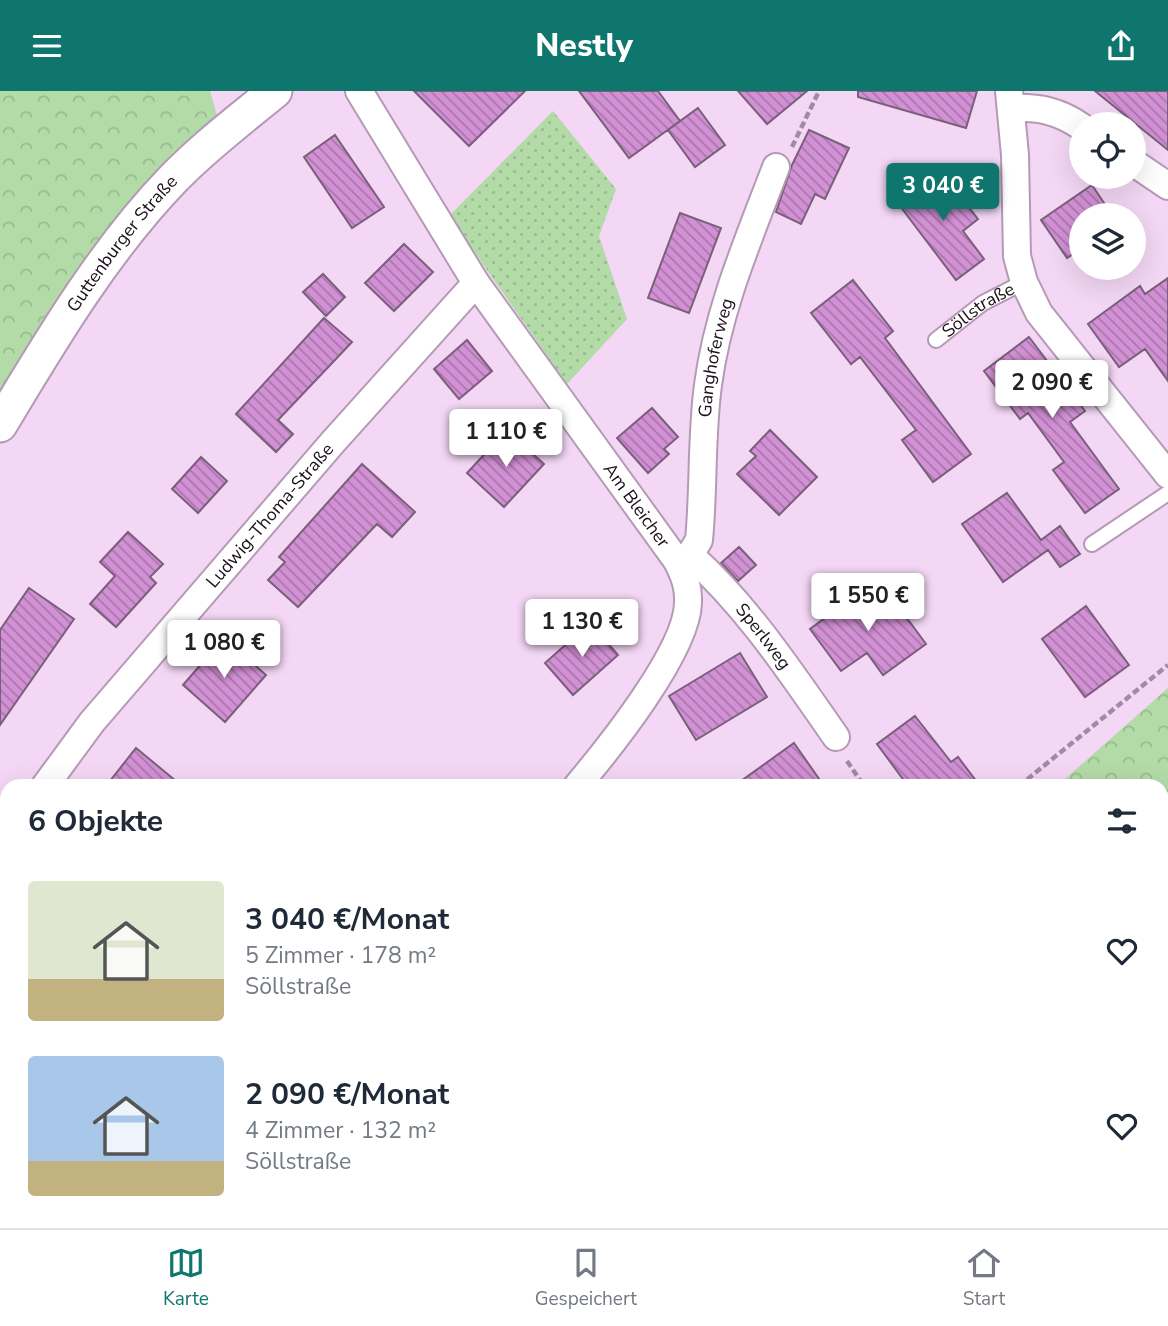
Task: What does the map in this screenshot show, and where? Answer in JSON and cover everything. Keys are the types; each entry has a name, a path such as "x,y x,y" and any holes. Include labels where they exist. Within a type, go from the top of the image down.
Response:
{"street":[{"name":"Guttenburger Straße","path":"0,425 76,306 144,211 210,144 275,91"},
{"name":"Am Bleicher","path":"359,91 477,283 684,558 688,604 685,624 652,686 615,740 583,779"},
{"name":"Söllstraße","path":"1069,120 1056,112 1011,99 1017,256 1024,282 1039,313 1168,475"},
{"name":"Ganghoferweg","path":"684,558 699,540 708,386 730,285 776,167"},
{"path":"1146,171 1168,186"},
{"name":"Ludwig-Thoma-Straße","path":"50,779 92,722 333,442 477,283"},
{"name":"Sperlweg","path":"684,558 721,583 756,624 836,737"}],"lane":[{"name":"Söllstraße","path":"936,340 983,303 1024,282"},
{"path":"1092,544 1168,493"}],"path":[{"path":"776,167 792,147 819,91"},
{"path":"1028,779 1168,665"}],"green space":[{"path":"0,91 210,91 218,119 0,406"},
{"path":"553,111 616,189 599,236 627,319 567,384 449,216"},
{"path":"1168,688 1168,779 1065,779"}],"building":[{"path":"414,91 525,91 469,146"},
{"path":"579,91 658,91 680,121 629,158"},
{"path":"738,91 807,91 767,124"},
{"path":"858,91 977,91 966,128 858,97"},
{"path":"1095,91 1168,91 1168,150 1146,132 1146,112 1121,112"},
{"path":"698,108 725,145 695,167 668,130"},
{"path":"809,130 849,148 825,199 815,194 801,224 776,212 792,165"},
{"path":"335,135 384,207 352,228 304,157"},
{"path":"940,170 978,219 963,231 984,259 956,280 897,202"},
{"path":"1086,189 1095,189 1104,203 1069,203 1067,258 1041,220"},
{"path":"680,213 721,228 689,313 648,298"},
{"path":"404,244 433,272 394,311 365,283"},
{"path":"323,274 345,297 326,316 303,292"},
{"path":"1168,278 1168,381 1145,349 1119,367 1088,324 1140,286 1145,294"},
{"path":"853,280 893,331 885,338 971,454 933,482 902,440 916,430 860,357 851,364 811,313"},
{"path":"324,318 352,342 278,420 293,434 276,452 236,414"},
{"path":"1029,337 1085,411 1070,422 1119,489 1085,513 1053,470 1064,462 1028,413 1020,419 984,371"},
{"path":"467,340 492,371 459,399 434,369"},
{"path":"652,408 678,437 664,449 669,454 648,473 617,438"},
{"path":"507,430 544,464 504,507 467,473"},
{"path":"770,430 817,477 779,515 737,474 756,456 750,451"},
{"path":"201,457 227,481 198,513 172,489"},
{"path":"362,464 415,512 392,537 377,524 298,607 268,580 285,562 279,557"},
{"path":"1007,493 1041,540 1060,526 1080,554 1060,567 1048,550 1003,582 962,524"},
{"path":"128,532 163,564 150,577 156,583 116,627 90,604 115,576 100,562"},
{"path":"739,547 756,565 738,581 721,563"},
{"path":"870,585 887,608 895,602 926,644 883,675 867,653 841,671 810,629"},
{"path":"29,588 74,619 0,725 0,630"},
{"path":"1086,606 1129,665 1085,697 1042,639"},
{"path":"590,623 618,655 573,695 545,663"},
{"path":"224,638 266,675 225,722 183,685"},
{"path":"740,653 767,697 696,740 669,696"},
{"path":"915,716 951,762 958,757 975,779 903,779 877,744"},
{"path":"794,743 819,779 744,779"},
{"path":"136,748 174,779 112,779"}]}
